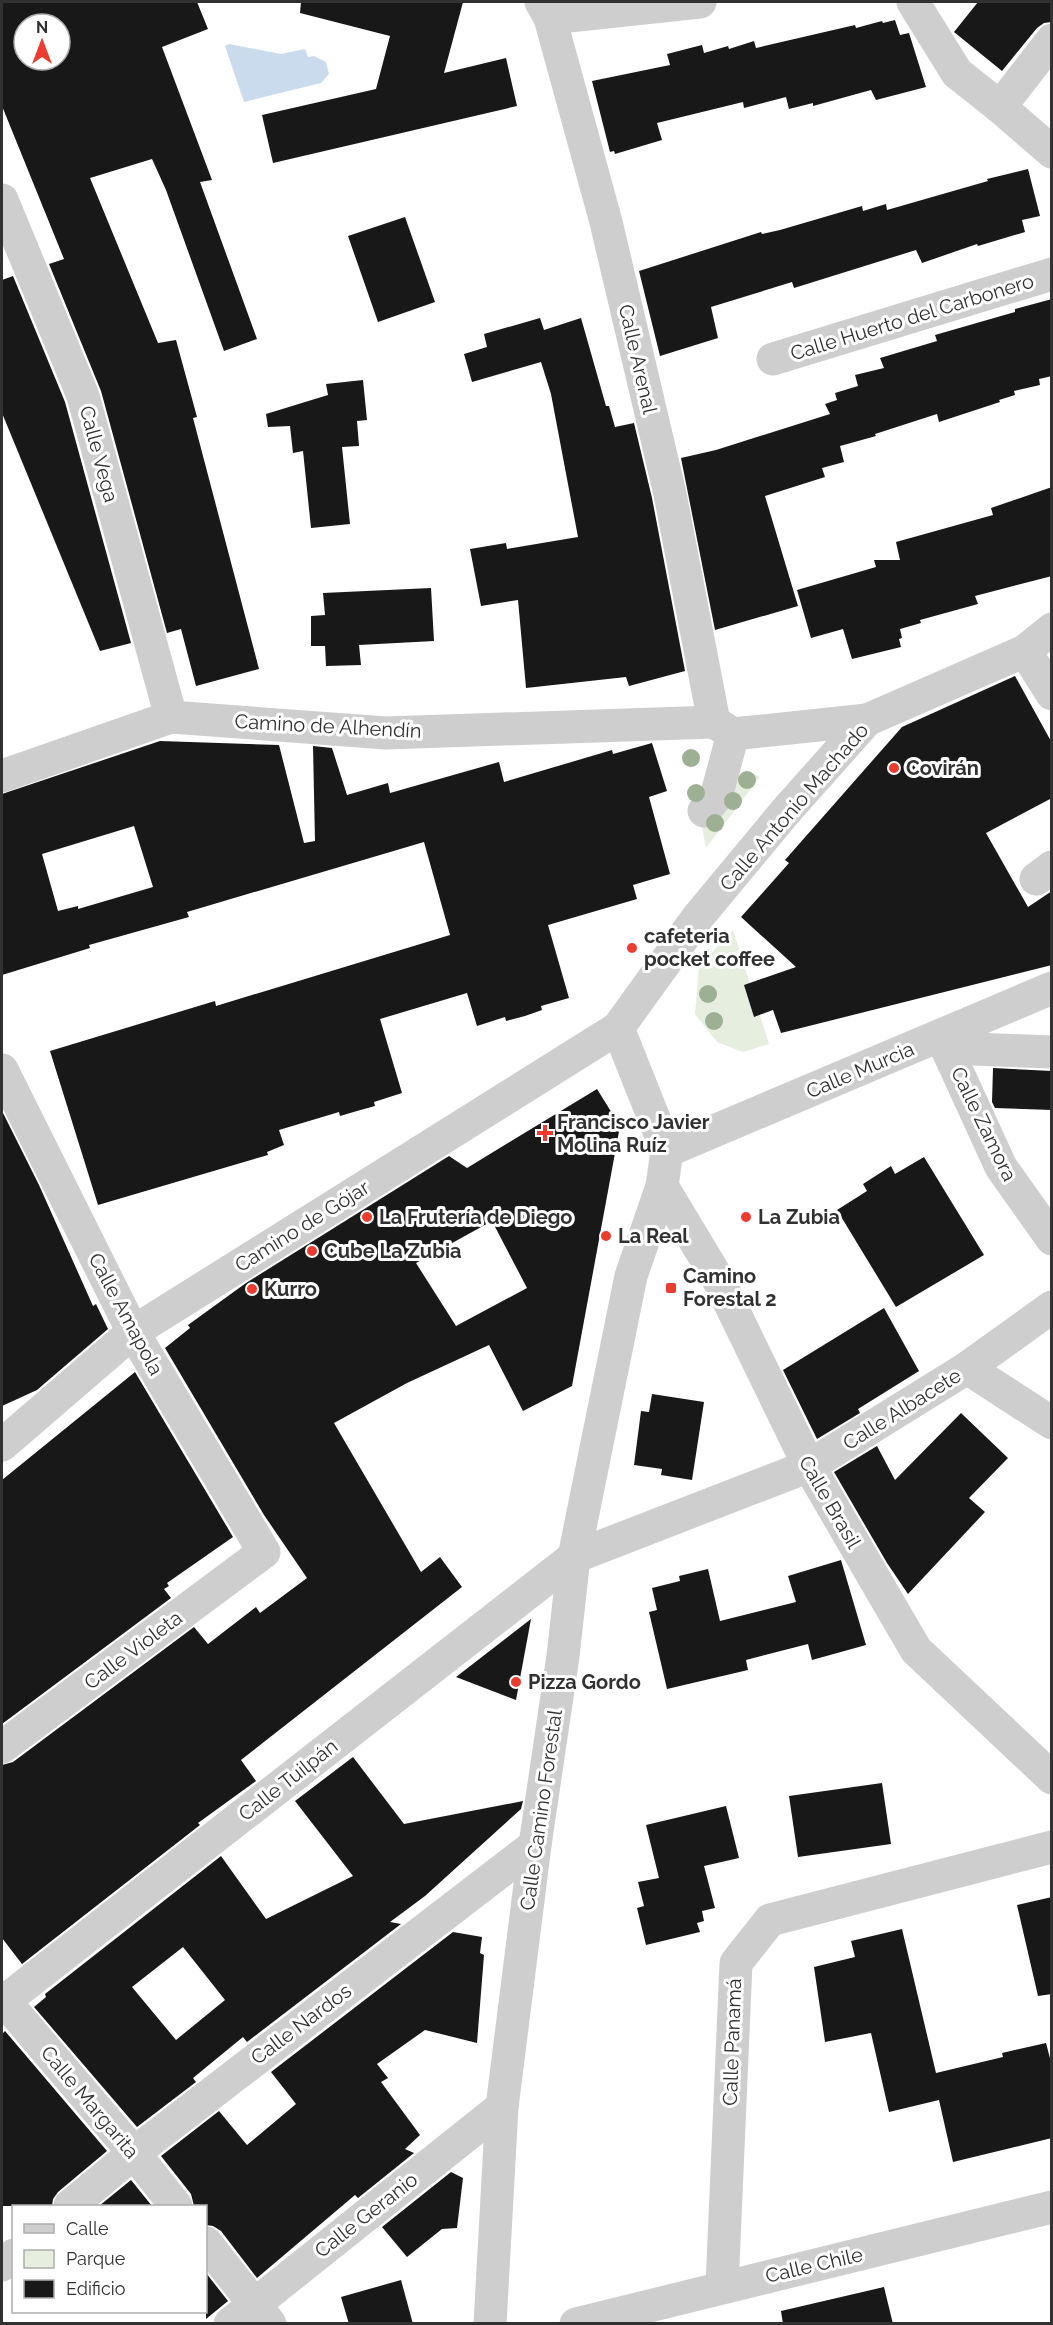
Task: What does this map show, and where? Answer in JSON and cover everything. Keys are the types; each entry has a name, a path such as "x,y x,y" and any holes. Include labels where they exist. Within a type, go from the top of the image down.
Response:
{"street":[{"path":"542,6 700,2"},
{"path":"913,2 957,73 1052,152"},
{"name":"Calle Arenal","path":"542,6 606,222 724,728"},
{"path":"1000,107 1052,40"},
{"name":"Calle Vega","path":"2,200 83,396 171,717"},
{"name":"Calle Huerto del Carbonero","path":"773,359 1052,274"},
{"name":"Calle Antonio Machado","path":"618,1028 698,918 786,811 867,720 1025,651 1052,629"},
{"path":"1025,651 1052,694"},
{"name":"Camino de Alhendín","path":"2,776 171,717 386,733 724,728 867,720"},
{"path":"704,811 716,796 724,728"},
{"name":"Calle Murcia","path":"667,1151 944,1042 1052,988"},
{"name":"Calle Camino Forestal","path":"490,2324 502,2107 535,1845 563,1656 574,1557 631,1276 662,1186 667,1151 618,1028"},
{"name":"Camino de Gójar","path":"2,1445 132,1332 618,1028"},
{"path":"944,1042 1052,1052"},
{"name":"Calle Zamora","path":"944,1042 1001,1167 1052,1239"},
{"name":"Calle Amapola","path":"2,1070 132,1332 264,1552"},
{"name":"Calle Brasil","path":"662,1186 718,1279 809,1466 916,1650 1052,1778"},
{"name":"Calle Albacete","path":"574,1557 809,1466 968,1368 1052,1306"},
{"path":"968,1368 1052,1423"},
{"name":"Calle Violeta","path":"2,1747 264,1552"},
{"name":"Calle Tuilpán","path":"2,2001 574,1557"},
{"name":"Calle Nardos","path":"71,2205 134,2153 535,1845"},
{"name":"Calle Panamá","path":"722,2287 736,1963 770,1920 1052,1847"},
{"name":"Calle Margarita","path":"2,2001 134,2153 175,2205"},
{"name":"Calle Geranio","path":"251,2317 502,2107"},
{"name":"Calle Chile","path":"576,2324 1052,2208"},
{"path":"207,2245 251,2317"}],"green space":[{"path":"746,770 760,777 706,848 702,827"},
{"path":"733,930 769,1044 743,1052 717,1042 695,1014 699,966"}],"water":[{"path":"229,44 281,54 305,49 308,57 314,56 326,62 329,74 321,83 244,102 225,46"}],"building":[{"path":"2,2 197,2 208,29 162,47 212,180 200,182 257,339 224,351 166,190 152,159 90,178 158,343 176,340 197,417 193,418 259,669 196,686 181,629 167,633 101,391 49,264 64,259 2,106"},
{"path":"301,2 463,2 444,73 506,58 517,106 273,163 262,115 376,89 390,36 300,13"},
{"path":"978,2 1052,2 1052,22 1044,23 1037,28 1002,71 954,32"},
{"path":"895,20 900,35 909,33 926,87 876,100 871,90 813,106 813,103 789,109 786,97 744,108 743,102 657,123 662,140 615,154 614,151 610,152 592,81 670,65 667,54 702,45 704,53 728,46 729,49 754,41 756,48 855,25 856,28"},
{"path":"1028,169 1040,216 1022,220 1025,232 978,246 977,244 922,263 916,250 794,288 792,282 711,307 718,338 660,356 639,271 761,232 762,234 780,230 862,206 863,211 886,204 887,210 988,181 987,179"},
{"path":"405,217 435,302 378,322 348,236"},
{"path":"13,276 65,402 131,643 100,651 2,413 2,280"},
{"path":"1052,299 1052,376 1039,379 1040,385 1014,391 1015,395 999,400 1000,402 939,422 937,414 840,446 844,462 822,468 825,477 765,496 798,606 715,630 681,458 716,450 830,414 825,404 837,400 835,393 858,386 855,375 884,368 880,358 937,341 935,335"},
{"path":"540,318 544,330 581,318 606,406 609,406 615,427 634,423 652,498 685,671 629,686 626,677 526,688 518,600 481,606 470,549 506,543 507,549 578,537 551,394 541,362 472,382 464,354 487,347 484,334"},
{"path":"363,380 367,420 357,421 359,446 342,447 350,524 311,528 303,451 293,453 290,426 268,427 266,414 328,395 326,384"},
{"path":"1052,487 1052,576 975,596 978,604 920,620 921,623 900,629 901,647 852,659 843,629 811,638 797,590 876,567 874,560 900,560 896,542 993,515 991,508"},
{"path":"431,588 434,641 359,645 361,665 326,666 325,646 311,646 311,616 325,615 323,593"},
{"path":"1015,676 1052,743 1052,798 986,833 1028,907 1052,891 1052,965 781,1033 773,1010 754,1017 744,985 796,967 741,917 789,863 785,860 902,727"},
{"path":"160,741 279,745 304,843 315,841 313,746 332,748 347,795 388,783 390,793 499,762 504,782 612,750 613,754 652,743 667,791 649,797 670,874 633,885 637,899 548,925 569,998 541,1006 542,1010 525,1016 506,1021 505,1017 477,1026 467,993 380,1019 402,1093 374,1102 375,1106 340,1116 339,1112 279,1130 284,1145 267,1152 268,1155 98,1205 50,1051 215,1001 216,1006 450,935 424,842 187,912 189,917 89,945 90,948 2,975 2,794","holes":["134,826 153,887 78,909 78,906 58,911 42,854"]},
{"path":"993,1068 1052,1071 1052,1110 995,1108 992,1102"},
{"path":"597,1089 620,1126 572,1386 523,1411 489,1345 407,1383 334,1423 421,1572 440,1557 462,1587 241,1760 256,1781 198,1823 200,1825 22,1964 2,1938 2,1765 13,1762 194,1627 208,1644 256,1607 260,1613 307,1578 264,1515 165,1348 190,1328 188,1325 246,1283 449,1156 467,1168","holes":["492,1221 527,1288 456,1326 416,1263"]},
{"path":"2,1111 39,1185 93,1306 96,1304 108,1329 37,1390 2,1406"},
{"path":"924,1157 984,1255 896,1307 837,1210 867,1191 863,1184 891,1166 895,1174"},
{"path":"884,1308 919,1371 858,1409 860,1413 817,1439 783,1370"},
{"path":"135,1372 233,1537 167,1583 169,1586 164,1589 171,1598 2,1724 2,1480"},
{"path":"652,1394 704,1402 692,1480 661,1475 662,1469 634,1465 641,1411 649,1412"},
{"path":"961,1413 1008,1458 969,1498 985,1512 908,1594 887,1563 834,1472 877,1446 895,1480"},
{"path":"841,1560 866,1645 812,1660 808,1644 746,1660 748,1670 667,1689 649,1612 657,1610 652,1588 680,1581 679,1576 708,1569 720,1621 796,1602 788,1576"},
{"path":"531,1619 516,1700 456,1677"},
{"path":"353,1757 404,1824 523,1801 521,1809 425,1896 390,1922 401,1924 247,2042 243,2037 193,2078 196,2082 137,2127 34,2007 46,1997 45,1994 221,1856 266,1919 353,1876 295,1801","holes":["183,1947 225,2000 176,2040 132,1987"]},
{"path":"882,1783 891,1844 798,1857 789,1796"},
{"path":"726,1806 739,1858 704,1866 715,1908 702,1911 704,1921 697,1923 700,1932 646,1945 637,1908 644,1906 638,1882 659,1878 646,1825"},
{"path":"1052,1897 1052,1994 1038,1996 1017,1905"},
{"path":"902,1929 936,2073 1003,2057 1002,2053 1046,2043 1052,2066 1052,2138 953,2162 939,2100 889,2112 871,2033 825,2042 814,1967 855,1957 851,1941"},
{"path":"453,1932 482,1937 480,1953 484,1955 477,2043 425,2030 377,2064 388,2078 381,2082 420,2135 405,2149 414,2153 358,2198 355,2195 257,2278 221,2231 207,2225 207,2205 194,2205 191,2194 161,2156 219,2111 247,2145 296,2104 271,2072"},
{"path":"5,2031 107,2151 58,2192 52,2205 2,2206 2,2034"},
{"path":"451,2172 463,2178 457,2228 442,2229 407,2257 382,2227"},
{"path":"131,2180 151,2205 100,2205"},
{"path":"207,2274 228,2301 206,2319 207,2313"},
{"path":"401,2280 413,2324 349,2324 341,2297"},
{"path":"884,2287 893,2324 783,2324 781,2311"}],"place":[{"name":"Covirán","path":"894,768"},
{"name":"cafeteria pocket coffee","path":"632,948"},
{"name":"Francisco Javier Molina Ruíz","path":"545,1133"},
{"name":"La Frutería de Diego","path":"367,1217"},
{"name":"La Zubia","path":"746,1217"},
{"name":"La Real","path":"606,1236"},
{"name":"Cube La Zubia","path":"312,1251"},
{"name":"Camino Forestal 2","path":"671,1288"},
{"name":"Kurro","path":"252,1289"},
{"name":"Pizza Gordo","path":"516,1682"}]}
